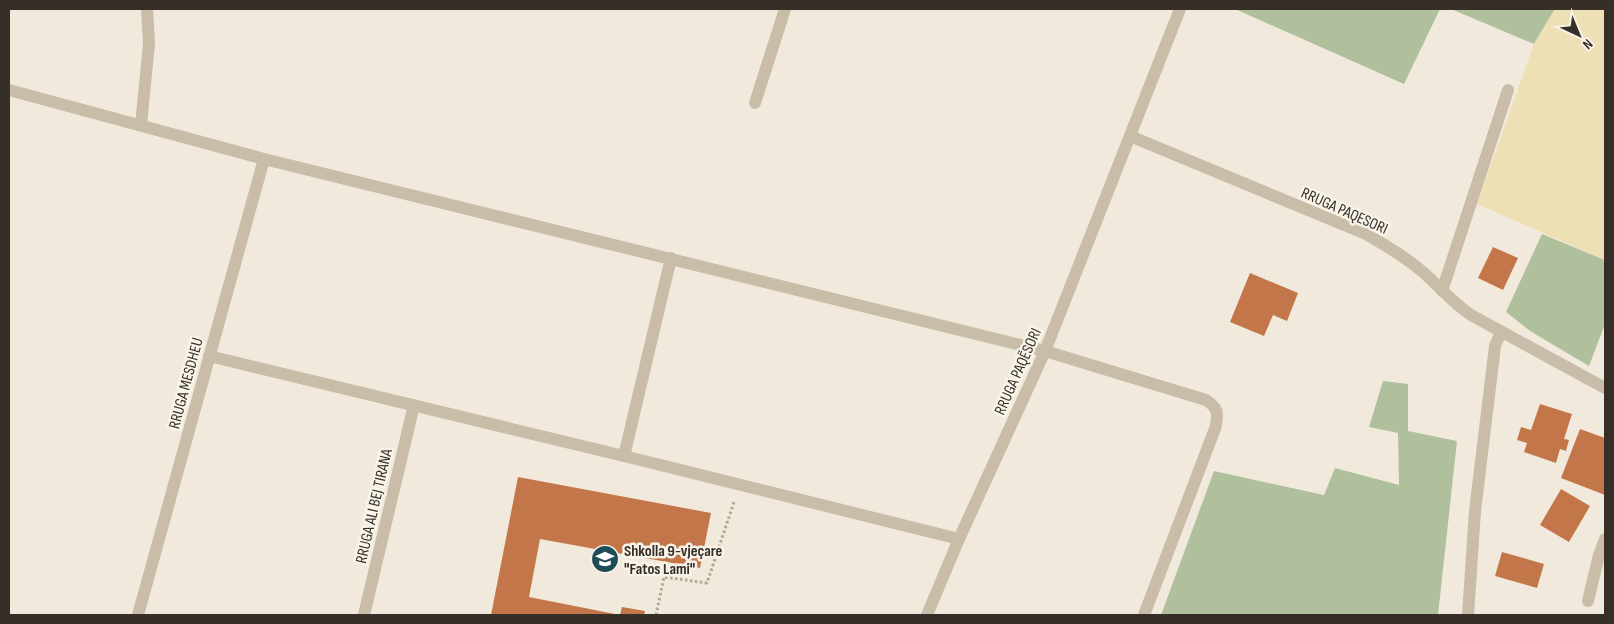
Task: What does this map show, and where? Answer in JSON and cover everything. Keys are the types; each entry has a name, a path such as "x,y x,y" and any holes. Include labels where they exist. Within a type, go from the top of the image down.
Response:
{"street":[{"path":"141,125 150,44 147,9"},
{"path":"755,103 785,9"},
{"name":"RRUGA PAQËSORI","path":"927,615 959,539 1045,351 1180,9"},
{"path":"9,90 264,159 1045,351 1206,400 1214,405 1218,414 1216,426 1144,615"},
{"path":"1442,291 1508,90"},
{"name":"RRUGA PAQESORI","path":"1130,136 1366,234 1396,252 1424,273 1454,304 1470,315 1605,388"},
{"name":"RRUGA MESDHEU","path":"138,615 264,159"},
{"path":"624,456 671,258"},
{"path":"1468,615 1475,511 1495,346 1501,332"},
{"path":"209,356 959,539"},
{"name":"RRUGA ALI BEJ TIRANA","path":"364,615 414,405"},
{"path":"1588,601 1598,555 1605,539"}],"path":[{"path":"656,615 664,577 707,584 735,500"}],"green space":[{"path":"1235,9 1440,9 1404,84"},
{"path":"1451,9 1555,9 1534,44"},
{"path":"1542,234 1605,260 1605,324 1589,366 1530,331 1506,312"},
{"path":"1383,381 1408,384 1408,431 1457,441 1438,615 1161,615 1214,471 1324,495 1335,468 1399,485 1398,433 1369,427"}],"sand":[{"path":"1555,9 1605,9 1605,260 1477,204 1534,44"}],"building":[{"path":"1493,247 1518,258 1503,290 1478,278"},
{"path":"1250,273 1298,293 1287,321 1273,315 1264,336 1230,322"},
{"path":"1540,404 1572,414 1564,439 1569,440 1566,451 1560,449 1556,463 1524,452 1527,443 1517,440 1521,427 1531,430"},
{"path":"1580,429 1605,438 1605,495 1561,478"},
{"name":"Shkolla 9-vjeçare \"Fatos Lami\"","path":"518,477 711,513 700,568 540,539 529,597 620,615 491,615"},
{"path":"1561,489 1590,506 1569,542 1540,525"},
{"path":"1502,552 1544,564 1537,588 1495,576"},
{"path":"622,607 645,611 644,615 620,615"}],"place":[{"name":"Shkolla 9-vjeçare \"Fatos Lami\"","path":"605,559"}]}
